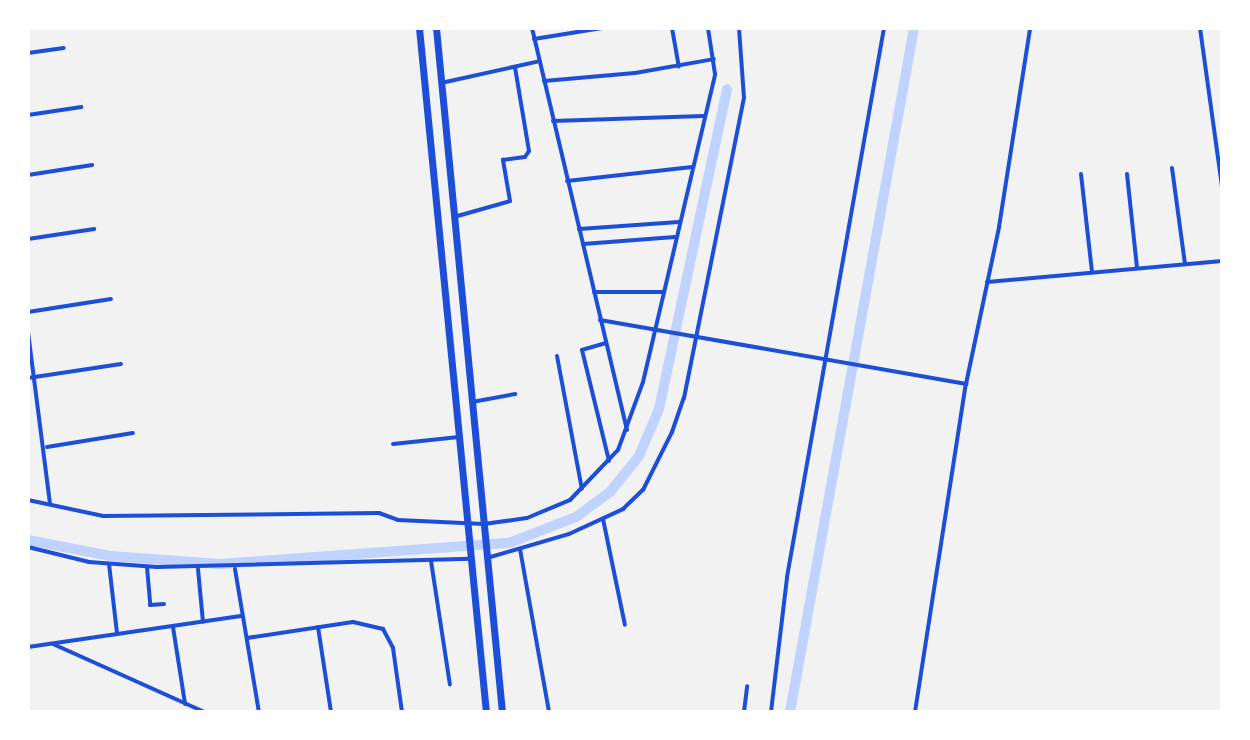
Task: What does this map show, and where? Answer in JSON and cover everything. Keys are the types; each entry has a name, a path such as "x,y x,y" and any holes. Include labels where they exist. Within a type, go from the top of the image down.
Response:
{"highway":[{"path":"419,28 486,712"},
{"path":"436,28 502,712"}],"street":[{"path":"532,28 627,432"},
{"path":"562,28 563,35"},
{"path":"534,39 602,28"},
{"path":"672,28 679,66"},
{"path":"28,500 103,516 379,513 398,520 467,520 484,526 548,512 582,489 609,461 627,432 656,331 714,59 708,28"},
{"path":"487,556 520,549 603,519 643,490 679,416 691,340 744,98 739,28"},
{"path":"771,712 824,356 884,28"},
{"path":"915,712 966,384 987,282 1030,28"},
{"path":"1200,28 1222,187"},
{"path":"28,53 64,48"},
{"path":"544,81 679,66 714,59"},
{"path":"441,83 540,61"},
{"path":"454,217 510,201 501,164 529,151 515,67"},
{"path":"28,115 81,107"},
{"path":"553,121 703,116"},
{"path":"28,175 92,165"},
{"path":"567,181 693,166"},
{"path":"1172,168 1185,264"},
{"path":"1081,174 1092,272"},
{"path":"1127,174 1137,268"},
{"path":"579,229 679,222"},
{"path":"28,239 94,229"},
{"path":"583,244 675,237"},
{"path":"987,282 1222,261"},
{"path":"594,292 664,292"},
{"path":"28,312 111,299"},
{"path":"600,320 691,340 832,357 966,384"},
{"path":"28,332 47,447 50,505"},
{"path":"606,343 582,350 609,461"},
{"path":"557,356 582,489"},
{"path":"28,378 121,364"},
{"path":"472,402 515,394"},
{"path":"47,447 133,433"},
{"path":"393,444 459,437"},
{"path":"603,519 625,625"},
{"path":"28,547 109,564 235,569 471,557"},
{"path":"520,549 549,712"},
{"path":"431,561 450,685"},
{"path":"109,564 117,634"},
{"path":"147,567 150,605 164,604"},
{"path":"198,568 203,622"},
{"path":"235,569 259,712"},
{"path":"28,638 29,647 241,616"},
{"path":"247,638 353,622 383,629 393,648 402,712"},
{"path":"173,626 185,704"},
{"path":"318,627 331,712"},
{"path":"52,644 204,712"},
{"path":"744,712 747,686"}],"waterway":[{"path":"790,712 914,28"},
{"path":"28,540 110,556 220,564 509,543 576,517 610,492 639,456 659,409 727,89"}]}
